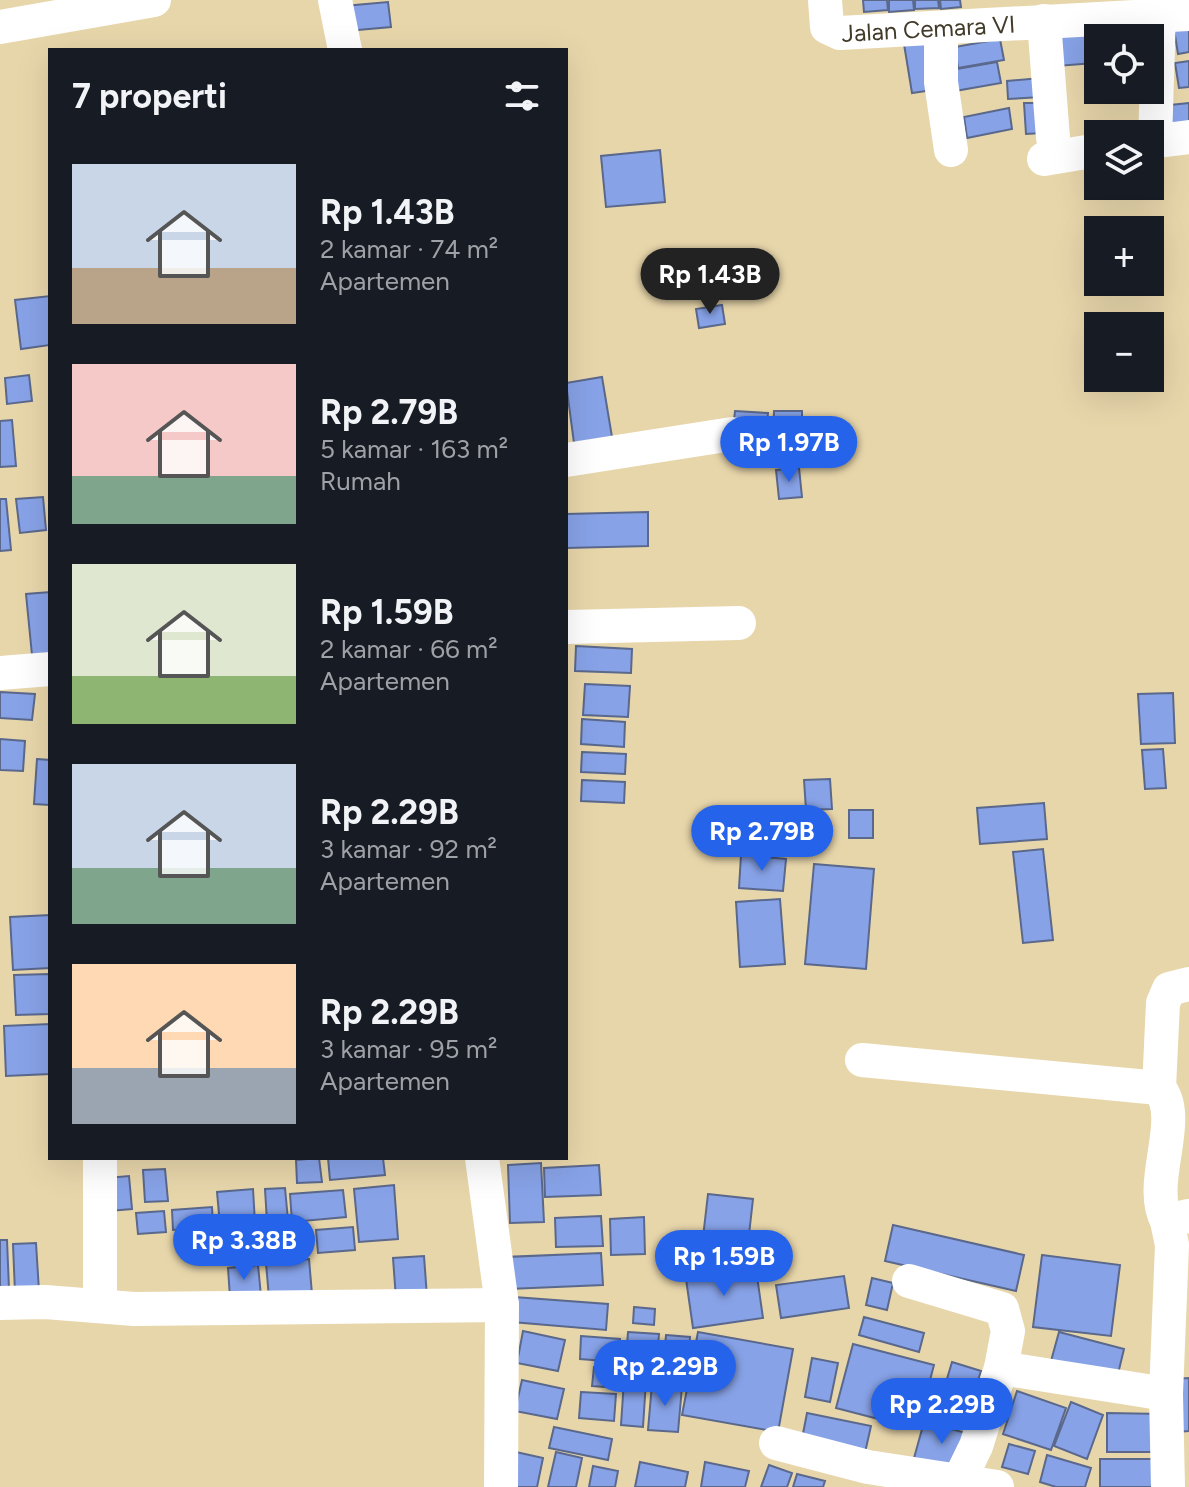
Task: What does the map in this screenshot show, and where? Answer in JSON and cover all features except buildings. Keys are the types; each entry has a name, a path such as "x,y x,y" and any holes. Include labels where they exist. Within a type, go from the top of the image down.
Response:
{"street":[{"path":"0,27 154,0"},
{"path":"335,0 345,48"},
{"name":"Jalan Cemara VI","path":"825,7 827,27 840,33 1174,14"},
{"path":"1156,120 1174,14"},
{"path":"1044,21 1049,148 1084,149"},
{"path":"941,29 941,82 951,150"},
{"path":"1164,140 1189,137"},
{"path":"568,460 732,434"},
{"path":"568,627 739,623"},
{"path":"0,673 48,669"},
{"path":"1168,1487 1166,1394 1172,1245 1178,1218 1159,1192 1167,1135 1164,1095 1159,1088 1163,1003 1169,989 1189,984"},
{"path":"862,1060 1159,1088"},
{"path":"100,1160 100,1305"},
{"path":"482,1160 502,1305 501,1487"},
{"path":"909,1281 1002,1309 1008,1331 1001,1368 976,1446 959,1481"},
{"path":"0,1303 100,1305 134,1309 502,1305"},
{"path":"1001,1368 1166,1394"},
{"path":"776,1443 868,1467 997,1487"}]}
